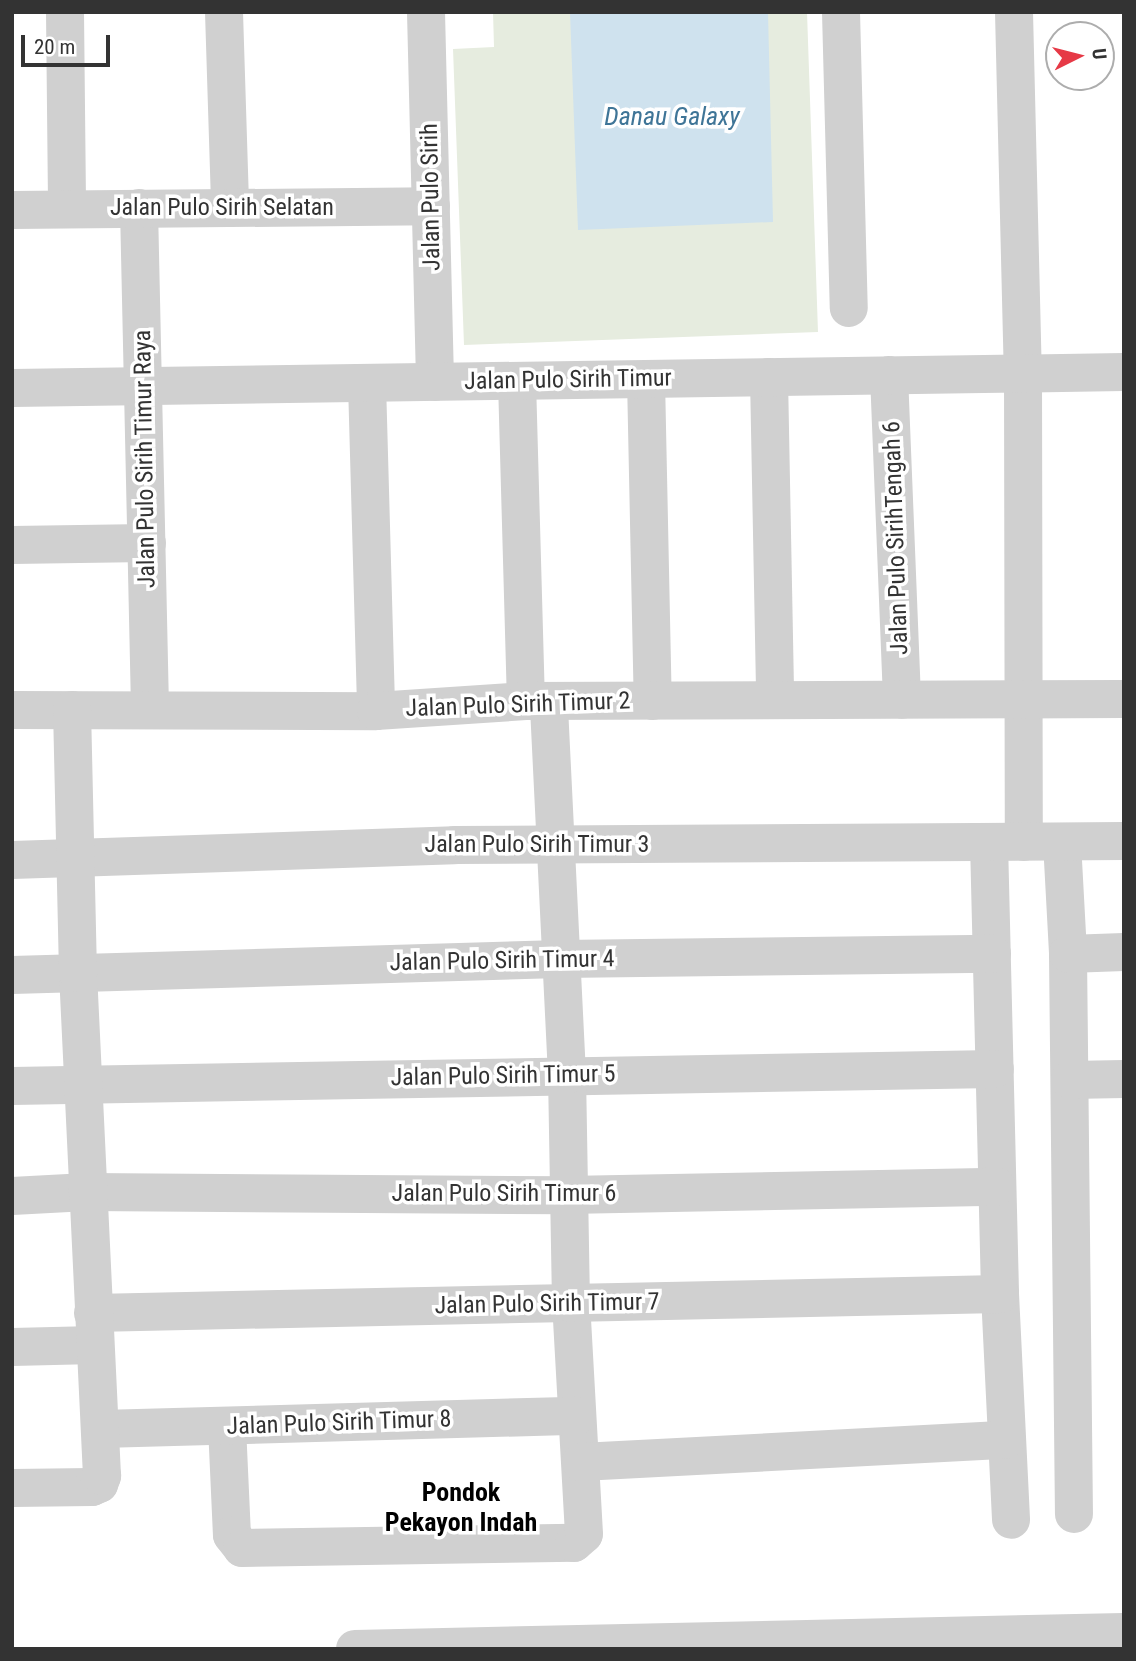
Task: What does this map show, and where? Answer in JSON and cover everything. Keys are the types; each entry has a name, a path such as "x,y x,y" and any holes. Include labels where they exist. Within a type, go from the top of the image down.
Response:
{"street":[{"path":"65,12 67,209"},
{"path":"224,12 230,208"},
{"name":"Jalan Pulo Sirih","path":"426,12 435,382"},
{"path":"841,12 849,308"},
{"path":"1012,1520 1000,1294 992,954 1024,699 1023,373 1014,12"},
{"name":"Jalan Pulo Sirih Selatan","path":"12,210 431,206"},
{"name":"Jalan Pulo Sirih Timur Raya","path":"139,208 150,709"},
{"name":"Jalan Pulo Sirih Timur","path":"12,388 1124,372"},
{"name":"Jalan Pulo SirihTengah 6","path":"889,375 902,700"},
{"path":"769,377 775,701"},
{"path":"646,379 653,701"},
{"path":"227,1426 232,1535 242,1548 574,1543 579,1541 584,1528 571,1303 567,1195 567,1075 556,845 538,701 517,381"},
{"path":"367,383 376,711"},
{"path":"12,545 147,543"},
{"name":"Jalan Pulo Sirih Timur 2","path":"12,710 376,711 538,701 1124,699"},
{"path":"12,1488 96,1486 102,1476 78,973 72,710"},
{"name":"Jalan Pulo Sirih Timur 3","path":"12,860 314,848 1124,841"},
{"path":"1062,842 1068,954 1074,1514"},
{"path":"1068,954 1124,953"},
{"name":"Jalan Pulo Sirih Timur 4","path":"12,975 560,959 992,954"},
{"name":"Jalan Pulo Sirih Timur 5","path":"12,1086 995,1069"},
{"path":"1070,1080 1124,1079"},
{"name":"Jalan Pulo Sirih Timur 6","path":"12,1196 87,1192 567,1195 997,1187"},
{"name":"Jalan Pulo Sirih Timur 7","path":"12,1347 94,1329 571,1303 1000,1294"},
{"name":"Jalan Pulo Sirih Timur 8","path":"101,1429 577,1416"},
{"path":"580,1462 1006,1440"},
{"path":"355,1649 1035,1640 1124,1632"}],"shaded area":[{"path":"493,12 807,12 818,332 464,345 453,49 494,47"}],"water":[{"name":"Danau Galaxy","path":"570,12 768,12 773,222 578,230"}],"district":[{"name":"Pondok Pekayon Indah","path":"461,1508"}]}
